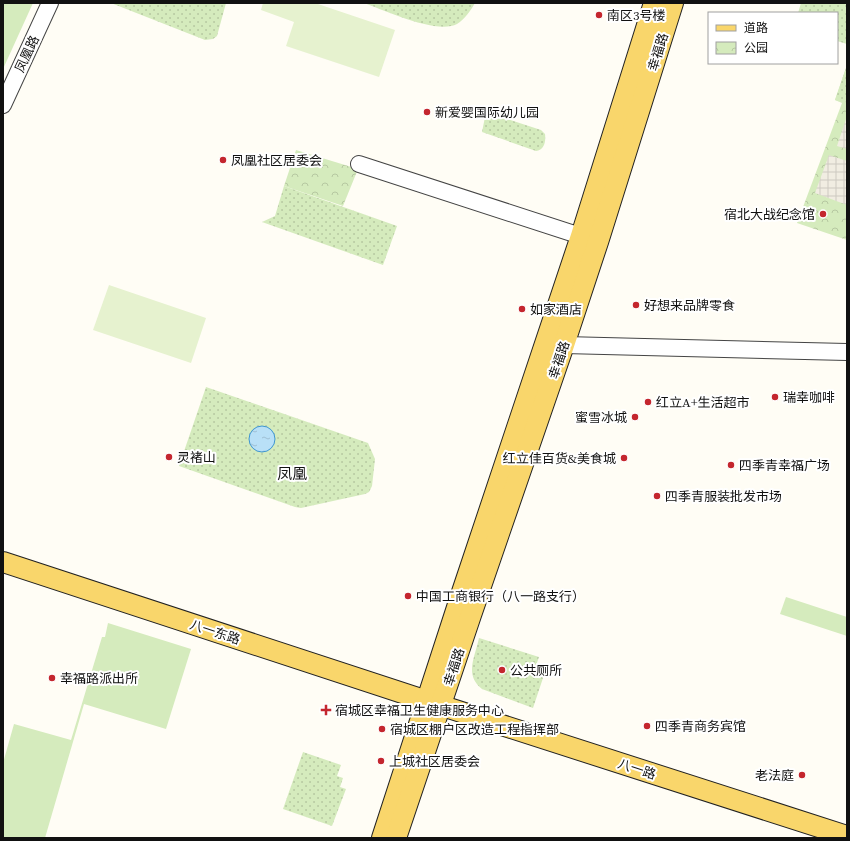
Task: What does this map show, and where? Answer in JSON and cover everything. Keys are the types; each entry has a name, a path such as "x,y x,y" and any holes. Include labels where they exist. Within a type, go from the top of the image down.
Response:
{"main road":[{"name":"幸福路","path":"432,708 564,345 590,239 654,3"},
{"name":"幸福路","path":"432,708 462,592 590,239 673,3"},
{"name":"八一东路","path":"3,562 432,708"},
{"name":"八一东路","path":"3,574 432,708"},
{"name":"八一路","path":"432,708 847,836"},
{"name":"八一路","path":"432,708 813,838"},
{"path":"382,838 432,708"},
{"path":"396,838 432,708"}],"street":[{"name":"凤凰路","path":"3,105 50,3"},
{"path":"359,164 590,239"},
{"path":"564,345 847,352"}],"green space":[{"path":"3,3 33,3 3,69"},
{"path":"111,3 226,3 217,36 213,39 205,40"},
{"path":"263,3 315,3 395,30 379,77 286,46 294,22 261,10"},
{"path":"364,3 475,3 462,20 457,24 448,27 424,24 410,20"},
{"path":"801,3 847,3 847,44 838,41 838,12 798,12"},
{"path":"847,65 847,240 797,223 842,103 835,100"},
{"path":"847,65 847,96 845,103 835,100"},
{"path":"486,112 541,130 545,134 545,143 543,147 536,151 482,132"},
{"path":"296,150 358,169 343,206 284,186"},
{"path":"284,186 397,226 383,265 262,222 275,216"},
{"path":"109,285 206,318 191,363 93,330"},
{"path":"206,387 368,443 375,459 372,486 369,492 301,508 179,466"},
{"path":"786,597 847,617 847,636 780,614"},
{"path":"108,623 191,649 166,729 84,704 45,838 3,838 3,763 14,724 71,740 102,637 105,637"},
{"path":"479,638 539,657 534,671 544,675 533,708 482,689 477,684 473,678 472,665"},
{"path":"303,752 341,765 337,776 343,778 340,787 346,789 332,826 283,809"}],"shaded area":[{"path":"847,116 847,149 837,146"},
{"path":"829,155 847,161 847,205 815,193"}],"water":[{"path":"262,426 271,430 275,439 271,448 262,452 253,448 249,439 253,430"}],"place":[{"name":"南区3号楼","path":"599,15"},
{"name":"新爱婴国际幼儿园","path":"427,112"},
{"name":"凤凰社区居委会","path":"223,160"},
{"name":"宿北大战纪念馆","path":"823,214"},
{"name":"好想来品牌零食","path":"636,305"},
{"name":"如家酒店","path":"522,309"},
{"name":"瑞幸咖啡","path":"775,397"},
{"name":"红立A+生活超市","path":"648,402"},
{"name":"蜜雪冰城","path":"635,417"},
{"name":"灵褚山","path":"169,457"},
{"name":"红立佳百货&美食城","path":"624,458"},
{"name":"四季青幸福广场","path":"731,465"},
{"name":"四季青服装批发市场","path":"657,496"},
{"name":"中国工商银行（八一路支行）","path":"408,596"},
{"name":"公共厕所","path":"502,670"},
{"name":"幸福路派出所","path":"52,678"},
{"name":"宿城区幸福卫生健康服务中心","path":"326,710"},
{"name":"四季青商务宾馆","path":"647,726"},
{"name":"宿城区棚户区改造工程指挥部","path":"382,729"},
{"name":"上城社区居委会","path":"381,761"},
{"name":"老法庭","path":"802,775"}],"district":[{"name":"凤凰","path":"292,473"}]}
